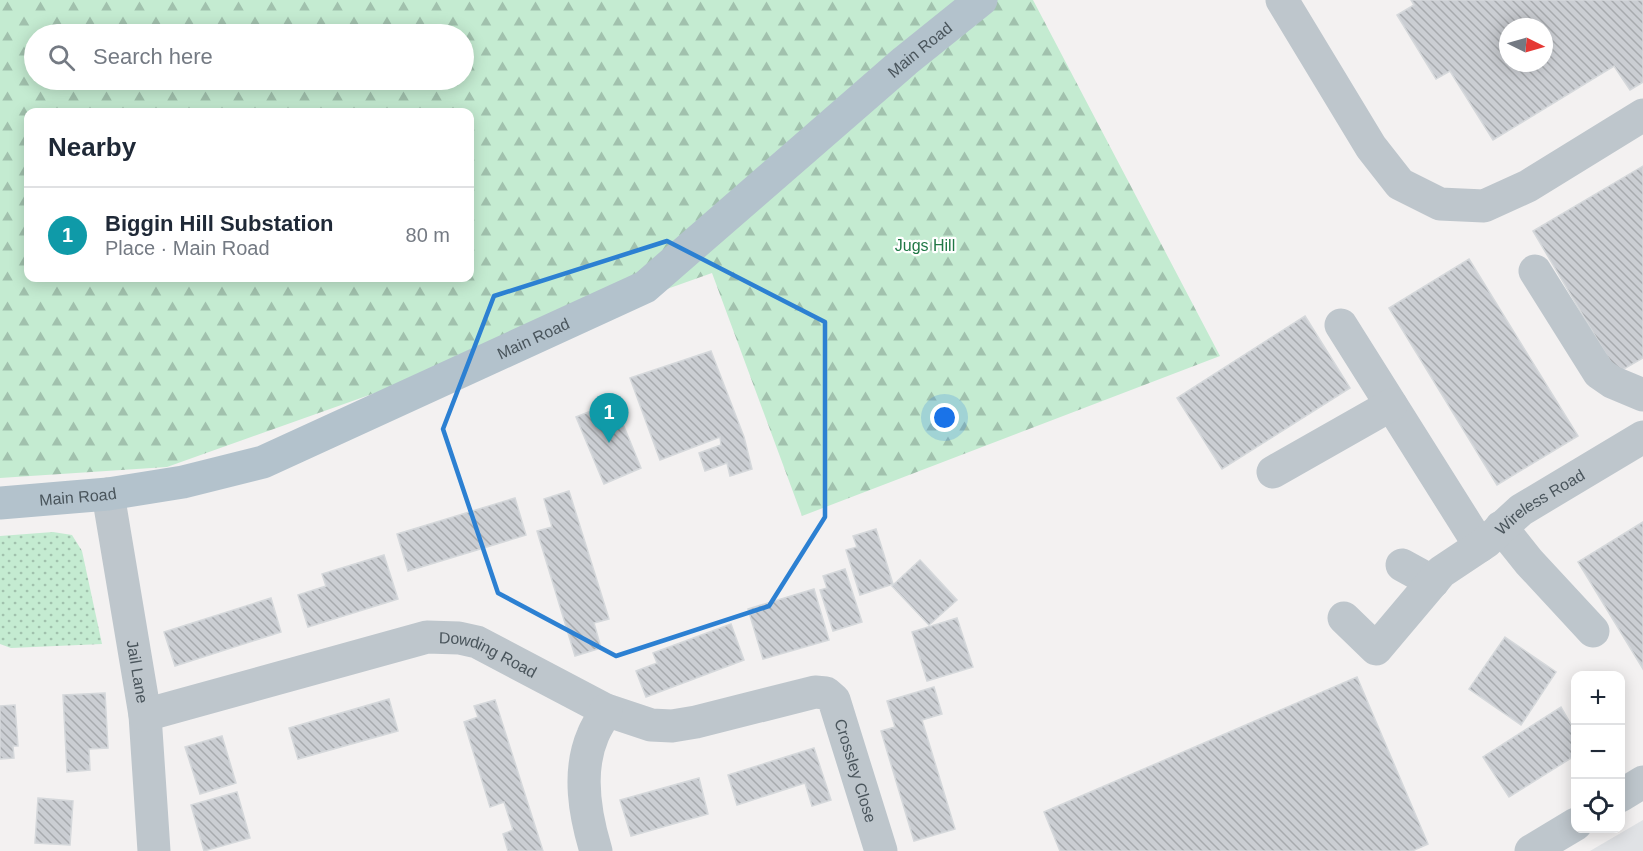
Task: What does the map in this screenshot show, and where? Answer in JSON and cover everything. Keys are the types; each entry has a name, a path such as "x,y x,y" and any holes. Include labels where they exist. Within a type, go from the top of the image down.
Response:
{"main road":[{"name":"Main Road","path":"0,503 108,495 183,482 263,462 645,286 905,61 981,0"}],"street":[{"path":"1282,0 1371,147 1400,184 1440,204 1484,206 1528,186 1643,115"},
{"path":"1535,271 1599,373 1612,382 1643,395"},
{"path":"1341,325 1391,405 1491,537 1529,562 1593,631"},
{"path":"1273,472 1391,405"},
{"name":"Wireless Road","path":"1344,618 1376,650 1437,577 1491,537 1521,510 1643,437"},
{"name":"Jail Lane","path":"108,495 145,715 154,851"},
{"path":"1402,565 1437,577"},
{"name":"Dowding Road","path":"145,715 426,637 459,638 477,642 606,710 651,725 672,726 696,722 816,693 826,693"},
{"name":"Crossley Close","path":"826,693 834,700 881,851"},
{"path":"596,851 585,811 584,785 592,736 606,710"},
{"path":"1625,793 1643,782"},
{"path":"1531,851 1571,826"}],"highlighted area":[{"path":"667,241 825,322 825,517 769,606 616,656 498,593 443,429 494,296"}],"shaded area":[{"path":"1643,820 1643,851 1590,851 1621,833 1625,833 1625,831"}],"green space":[{"name":"Jugs Hill","path":"0,0 1033,0 1220,356 802,516 712,273 167,467 0,478"},
{"path":"53,532 72,535 82,551 102,644 11,648 0,644 0,536"}],"building":[{"path":"1411,0 1643,0 1643,82 1630,90 1614,66 1493,140 1450,71 1436,79 1397,15 1414,5"},
{"path":"1643,166 1643,358 1617,373 1533,231"},
{"path":"1469,259 1578,436 1497,485 1389,308"},
{"path":"1305,316 1350,388 1222,469 1177,398"},
{"path":"711,351 744,437 752,469 730,476 727,463 705,471 699,453 721,445 720,437 660,460 630,378"},
{"path":"614,402 641,468 604,484 576,417"},
{"path":"569,491 609,619 594,623 601,648 575,656 537,531 552,527 544,499"},
{"path":"515,498 526,535 408,571 397,534"},
{"path":"1643,522 1643,669 1578,562"},
{"path":"876,529 893,584 860,595 846,550 857,547 853,536"},
{"path":"384,555 398,599 308,627 298,595 326,586 322,574"},
{"path":"920,560 957,600 929,625 892,586"},
{"path":"845,569 862,622 833,631 820,590 827,588 823,576"},
{"path":"814,589 829,640 763,659 748,609"},
{"path":"271,598 281,632 175,666 164,632"},
{"path":"957,618 973,667 927,681 912,632"},
{"path":"731,624 744,660 646,697 636,671 657,663 653,653"},
{"path":"1505,637 1556,672 1521,725 1469,689"},
{"path":"1357,677 1428,844 1412,851 1060,851 1044,812"},
{"path":"934,687 942,714 922,720 955,829 914,841 881,731 895,727 887,701"},
{"path":"105,693 108,748 89,749 90,770 67,772 63,695"},
{"path":"389,699 398,731 298,759 289,728"},
{"path":"495,700 543,851 508,851 503,834 513,830 504,802 490,807 464,722 478,717 474,706"},
{"path":"15,705 18,746 13,746 14,758 0,759 0,706"},
{"path":"1561,707 1571,724 1571,758 1509,797 1483,757"},
{"path":"222,736 236,783 200,794 185,747"},
{"path":"814,748 831,800 812,806 805,783 737,805 728,775"},
{"path":"699,778 708,814 631,836 620,800"},
{"path":"237,792 250,838 204,851 191,805"},
{"path":"38,798 73,801 70,845 35,843"}],"place":[{"name":"Biggin Hill Substation","path":"609,443"}]}
